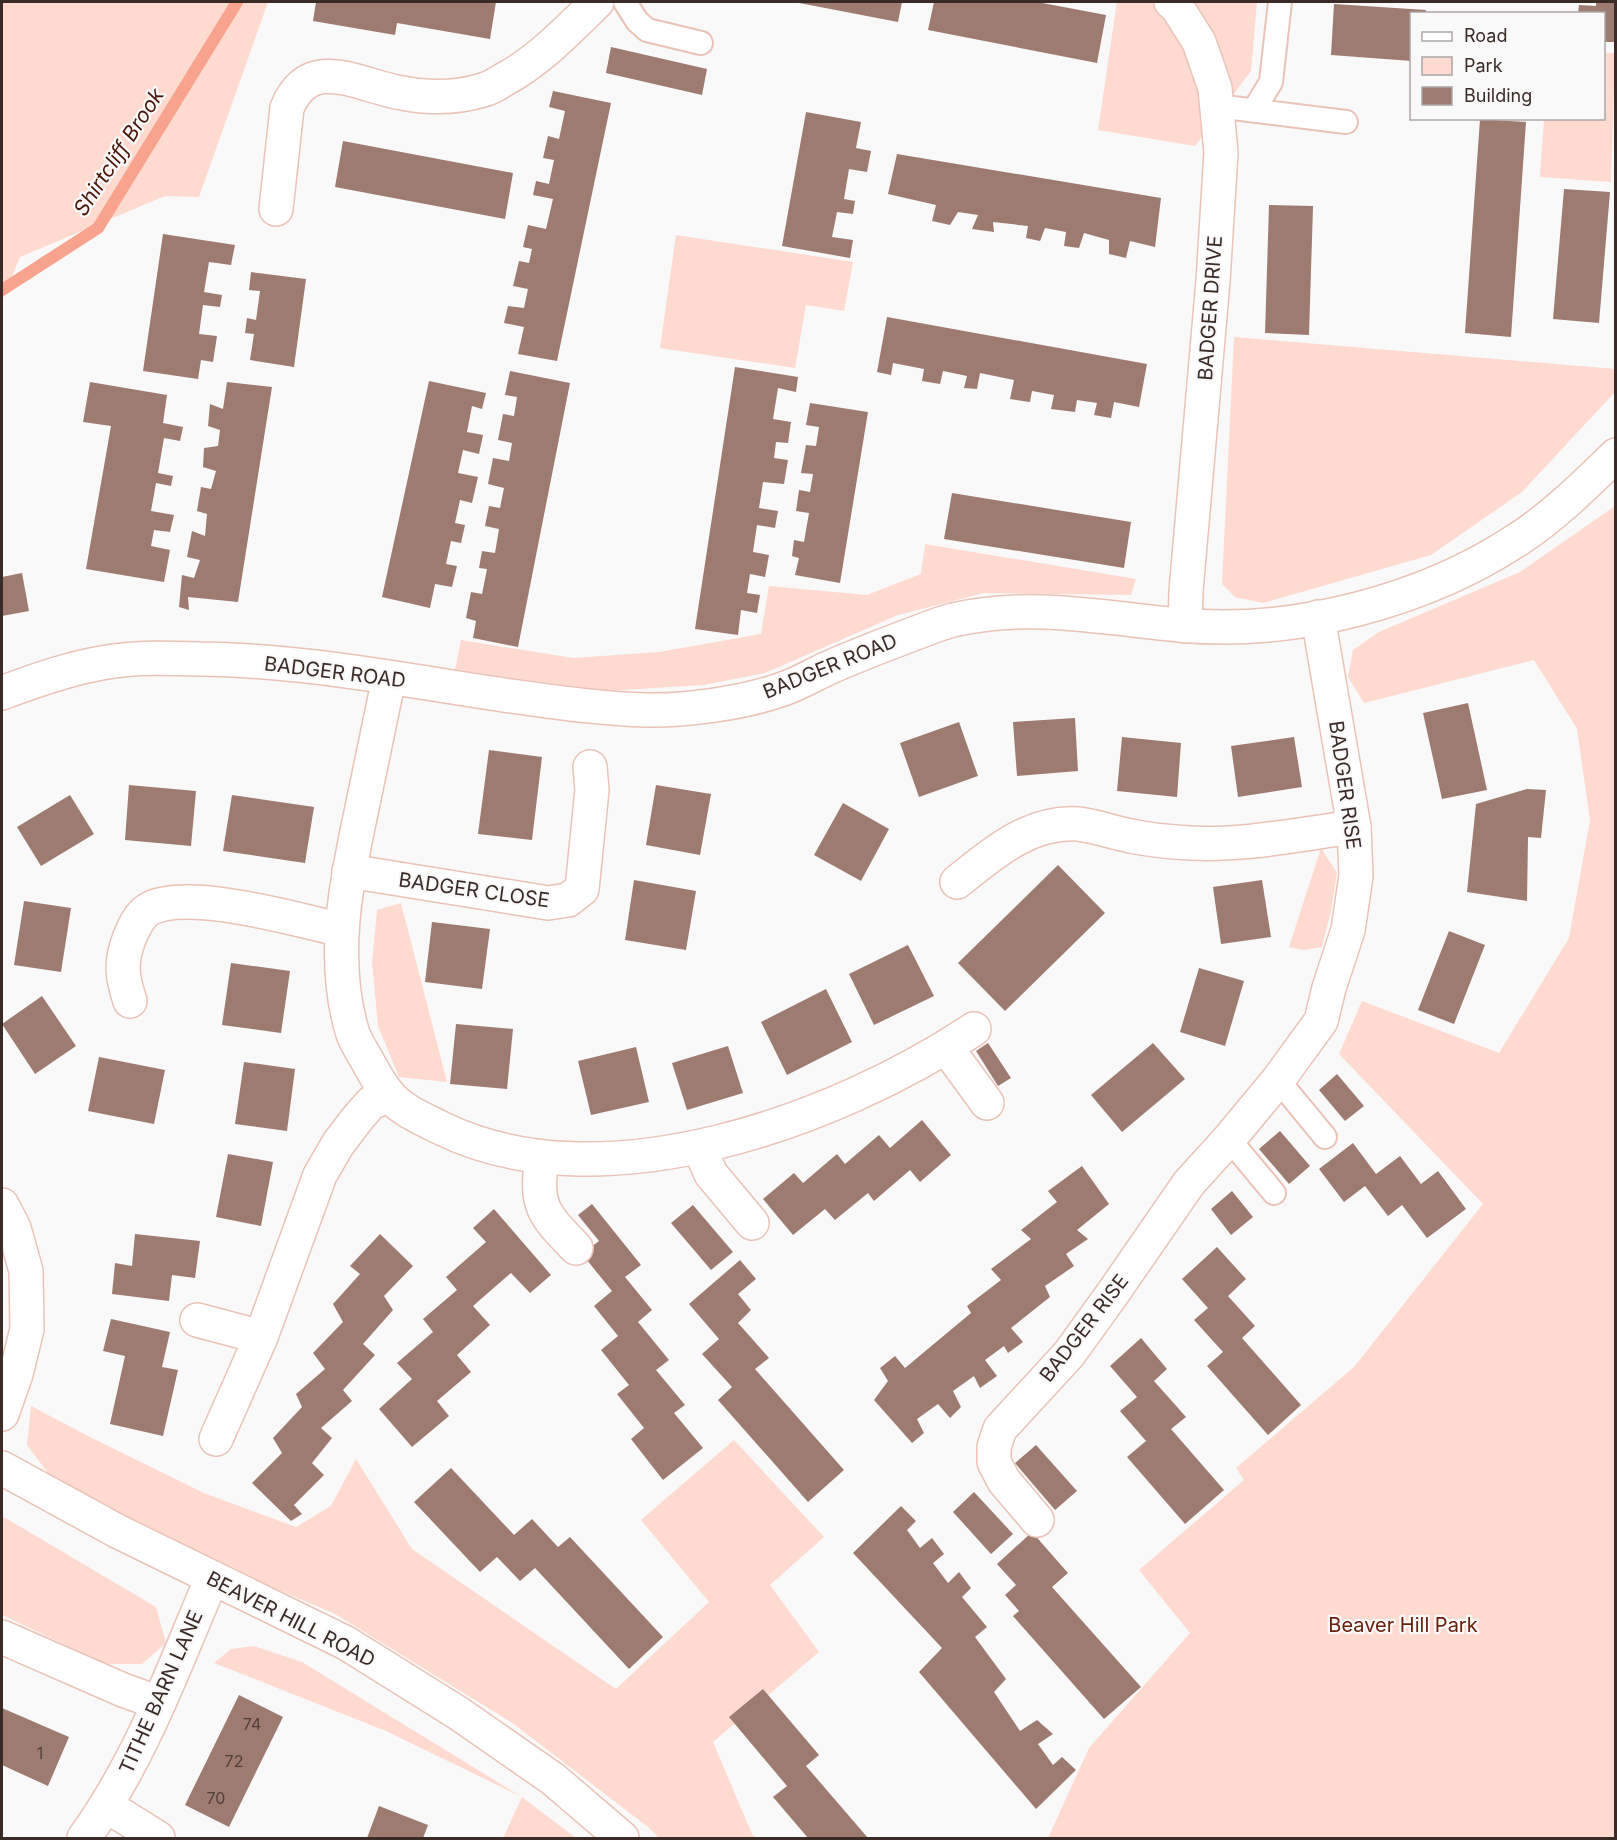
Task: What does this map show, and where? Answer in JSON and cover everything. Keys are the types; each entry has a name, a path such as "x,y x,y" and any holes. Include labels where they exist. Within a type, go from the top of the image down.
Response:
{"street":[{"path":"276,209 287,108 293,94 307,81 327,75 401,93 447,97 484,90 524,69 597,2"},
{"name":"BADGER DRIVE","path":"1171,2 1177,7 1199,42 1215,88 1221,153 1214,269 1185,626"},
{"name":"BADGER ROAD","path":"2,693 53,674 110,661 161,658 228,659 283,664 563,703 647,710 712,706 779,691 887,644 951,620 1009,611 1055,612 1185,626 1226,627 1318,617 1364,607 1417,589 1472,566 1520,538 1550,515 1616,455"},
{"name":"BADGER RISE","path":"1037,1520 1004,1481 994,1462 994,1447 1000,1429 1069,1354 1189,1183 1278,1080 1321,1021 1348,930 1356,876 1354,827 1318,617"},
{"path":"389,678 349,871 342,930 342,985 354,1035 370,1066 389,1095 413,1114 454,1134 490,1146 542,1156 603,1159 655,1154 699,1147 770,1128 854,1095 946,1047 974,1029"},
{"name":"BADGER CLOSE","path":"349,871 548,903 568,900 582,889 592,790 590,767"},
{"path":"957,882 998,849 1022,835 1048,827 1078,824 1132,837 1191,843 1247,842 1354,827"},
{"path":"130,1001 124,983 123,956 134,926 148,910 172,903 209,902 342,930"},
{"path":"946,1047 987,1103"},
{"path":"216,1439 261,1337 320,1175 338,1144 357,1119 371,1103 389,1095"},
{"path":"699,1147 711,1174 752,1223"},
{"path":"542,1156 538,1185 542,1206 550,1222 576,1248"},
{"path":"2,1205 2,1255"},
{"path":"2,1205 14,1228 26,1271 27,1329 16,1374 2,1414"},
{"path":"197,1320 261,1337"},
{"name":"BEAVER HILL ROAD","path":"2,1468 117,1531 346,1643 458,1713 553,1779 622,1839"},
{"name":"TITHE BARN LANE","path":"84,1839 107,1806 138,1749 212,1578"},
{"path":"2,1637 123,1690 159,1703"},
{"path":"107,1806 158,1839"}],"lane":[{"path":"625,2 637,21 647,30 701,43"},
{"path":"1254,110 1271,82 1280,2"},
{"path":"1217,106 1346,122"},
{"path":"1278,1080 1325,1137"},
{"path":"1229,1139 1274,1193"}],"green space":[{"path":"2,2 268,2 199,197 165,196 20,257 2,301"},
{"path":"1117,2 1257,2 1251,71 1195,146 1098,130"},
{"path":"1605,53 1615,53 1611,182 1540,177 1544,120 1605,120"},
{"path":"676,235 853,262 844,311 806,305 795,368 660,348"},
{"path":"1234,337 1615,369 1615,392 1522,492 1431,555 1263,603 1235,597 1222,584"},
{"name":"Beaver Hill Park","path":"1615,506 1615,1838 1048,1838 1089,1748 1190,1633 1139,1570 1244,1480 1236,1468 1354,1367 1483,1204 1339,1054 1362,1001 1499,1053 1569,938 1590,820 1577,729 1534,660 1364,703 1348,677 1353,650 1379,632 1520,572"},
{"path":"925,544 1136,579 1131,595 984,593 898,615 765,673 703,685 607,691 455,670 461,640 573,658 659,652 761,634 769,586 867,595 921,574"},
{"path":"1321,848 1337,873 1322,947 1304,950 1289,947"},
{"path":"401,903 447,1082 399,1077 378,1026 372,962 377,910"},
{"path":"31,1406 204,1493 296,1527 331,1506 356,1459 412,1549 616,1689 709,1602 641,1520 734,1440 824,1537 770,1585 819,1652 713,1742 752,1834 756,1838 659,1838 648,1827 511,1722 335,1614 156,1538 51,1477 27,1445"},
{"path":"2,1516 156,1607 166,1643 142,1664 106,1664 2,1615"},
{"path":"254,1646 302,1662 522,1797 386,1731 214,1663 231,1649"},
{"path":"522,1797 576,1838 503,1838"}],"building":[{"path":"316,2 496,2 490,39 397,23 395,35 313,21"},
{"path":"794,2 902,2 898,22"},
{"path":"934,2 1037,2 1106,15 1097,63 928,30"},
{"path":"1596,2 1616,2 1616,42 1605,42 1605,12 1578,12 1579,5 1596,6"},
{"path":"1334,4 1426,10 1426,12 1410,12 1410,61 1331,55"},
{"path":"611,47 707,69 702,95 606,73"},
{"path":"553,91 611,103 557,361 518,354 524,327 504,323 508,306 524,308 528,289 513,286 519,261 529,263 532,249 523,247 528,225 546,229 553,199 533,195 536,181 549,184 554,160 543,158 548,136 559,139 565,111 549,107"},
{"path":"806,112 861,122 856,148 871,151 867,172 849,169 844,199 855,201 853,214 837,212 832,237 853,240 850,258 782,246"},
{"path":"1480,120 1526,122 1511,337 1465,333"},
{"path":"343,141 513,173 505,219 335,187"},
{"path":"897,154 1161,198 1155,247 1130,241 1126,258 1109,254 1109,240 1084,233 1079,248 1064,246 1066,232 1045,228 1040,241 1026,238 1028,226 993,222 994,232 972,229 978,215 958,212 950,225 932,221 936,205 888,194"},
{"path":"1564,189 1610,192 1599,323 1553,319"},
{"path":"1269,205 1313,206 1309,335 1265,333"},
{"path":"163,234 235,245 231,265 209,262 204,292 222,295 220,307 203,305 199,334 217,336 213,362 201,360 198,379 143,371"},
{"path":"251,272 306,279 294,367 250,360 254,334 245,333 247,318 256,320 260,291 249,290"},
{"path":"887,317 1147,364 1139,407 1114,402 1111,418 1094,415 1097,403 1077,400 1075,412 1051,409 1054,395 1032,391 1030,402 1010,399 1014,380 980,373 977,389 964,388 967,376 943,371 940,384 922,381 924,369 893,363 891,375 877,372"},
{"path":"735,367 798,377 796,392 778,388 773,419 791,422 788,443 776,442 774,458 788,460 784,484 763,482 759,508 778,511 775,528 757,525 753,552 769,555 765,577 750,574 747,593 760,595 757,613 741,610 738,635 695,629"},
{"path":"510,371 570,383 518,647 473,638 476,621 466,618 471,592 482,594 487,569 479,568 482,551 495,553 499,529 485,526 489,506 500,508 504,488 488,484 493,458 509,461 512,443 498,440 503,414 514,416 517,397 505,395"},
{"path":"429,381 486,393 482,409 472,406 467,432 483,435 479,454 463,450 458,473 478,477 472,503 460,500 455,523 465,525 461,543 451,541 446,564 457,566 452,587 435,584 430,608 382,597"},
{"path":"90,382 167,395 163,423 183,427 180,441 164,438 158,473 173,476 171,486 156,483 151,511 174,515 170,532 154,530 151,546 170,550 164,582 86,569 111,426 83,422"},
{"path":"227,382 272,387 238,602 188,597 189,610 179,607 182,575 194,578 200,560 187,557 192,531 205,536 207,514 197,511 201,487 211,489 216,471 203,467 204,448 218,446 220,430 208,426 210,404 223,409"},
{"path":"810,403 868,412 840,583 795,575 799,558 792,556 794,540 804,542 809,513 796,511 799,490 810,492 813,474 801,473 806,445 816,446 819,427 806,425"},
{"path":"952,493 1131,522 1124,568 944,539"},
{"path":"22,573 29,611 2,616 2,577"},
{"path":"1468,703 1487,790 1442,799 1423,713"},
{"path":"1075,718 1078,771 1017,776 1013,722"},
{"path":"959,722 978,776 919,797 900,743"},
{"path":"1122,737 1181,743 1177,797 1117,791"},
{"path":"1294,737 1302,787 1238,797 1231,746"},
{"path":"489,750 542,757 532,840 478,834"},
{"path":"129,785 196,791 191,846 125,840"},
{"path":"656,785 711,794 700,855 646,845"},
{"path":"1527,789 1546,790 1541,838 1528,837 1527,901 1467,892 1476,804"},
{"path":"70,795 94,834 41,866 17,827"},
{"path":"232,795 314,807 305,863 223,851"},
{"path":"843,803 889,829 861,881 814,855"},
{"path":"1058,865 1105,913 1005,1011 958,963"},
{"path":"634,880 696,891 686,950 625,940"},
{"path":"1262,880 1271,937 1221,944 1213,887"},
{"path":"24,901 71,908 61,972 14,965"},
{"path":"432,922 490,929 482,989 425,982"},
{"path":"1449,931 1485,945 1454,1024 1418,1010"},
{"path":"908,945 934,996 874,1025 849,974"},
{"path":"231,963 290,971 281,1033 222,1025"},
{"path":"1199,968 1244,981 1225,1046 1180,1032"},
{"path":"826,989 852,1042 787,1075 761,1022"},
{"path":"42,996 76,1046 35,1074 2,1024"},
{"path":"456,1024 513,1029 507,1089 450,1084"},
{"path":"988,1043 1011,1078 998,1086 976,1051"},
{"path":"1153,1043 1185,1079 1122,1132 1091,1095"},
{"path":"728,1046 743,1093 687,1110 672,1063"},
{"path":"636,1047 649,1102 591,1115 578,1061"},
{"path":"99,1057 165,1070 154,1124 88,1111"},
{"path":"244,1062 295,1069 287,1131 235,1124"},
{"path":"1337,1074 1364,1106 1345,1121 1319,1090"},
{"path":"922,1120 951,1155 920,1182 910,1170 874,1201 868,1193 835,1220 825,1209 793,1235 763,1199 794,1173 803,1183 837,1154 845,1164 879,1135 890,1148"},
{"path":"1280,1131 1310,1166 1289,1184 1259,1149"},
{"path":"1353,1143 1376,1174 1400,1156 1421,1184 1438,1171 1466,1209 1427,1238 1402,1205 1388,1216 1365,1186 1344,1202 1319,1169"},
{"path":"228,1154 273,1162 261,1226 216,1217"},
{"path":"1082,1166 1109,1204 1077,1230 1088,1239 1066,1254 1074,1266 1045,1286 1050,1297 1011,1328 1023,1342 1008,1353 1004,1346 985,1360 997,1376 980,1388 974,1376 953,1391 961,1407 950,1418 938,1404 917,1419 924,1433 912,1443 874,1400 888,1381 880,1368 895,1356 905,1368 971,1313 967,1306 1001,1280 991,1269 1031,1239 1021,1230 1057,1202 1048,1191"},
{"path":"1232,1191 1253,1217 1231,1235 1211,1209"},
{"path":"592,1204 641,1265 625,1277 652,1310 638,1322 669,1360 656,1370 685,1405 674,1413 703,1448 663,1480 631,1439 644,1428 617,1394 629,1385 601,1350 618,1336 594,1306 612,1291 582,1254 599,1241 578,1215"},
{"path":"693,1205 733,1252 711,1270 671,1223"},
{"path":"494,1209 551,1275 530,1293 511,1273 473,1306 490,1325 457,1355 471,1372 437,1401 449,1416 412,1447 379,1409 412,1379 397,1363 433,1332 423,1319 457,1290 446,1277 486,1242 473,1228"},
{"path":"135,1234 200,1241 195,1278 172,1275 169,1301 112,1294 115,1263 132,1266"},
{"path":"380,1234 413,1266 384,1296 393,1310 363,1344 375,1355 343,1390 352,1401 321,1428 332,1438 312,1463 324,1475 294,1505 302,1514 291,1521 252,1483 282,1453 273,1438 302,1407 296,1394 325,1369 313,1353 343,1322 333,1304 360,1274 350,1266"},
{"path":"1217,1247 1246,1279 1228,1296 1255,1326 1242,1338 1301,1405 1268,1435 1207,1366 1223,1352 1194,1320 1208,1308 1182,1279"},
{"path":"740,1260 756,1279 738,1294 751,1310 738,1323 769,1358 755,1369 844,1470 808,1502 718,1400 732,1387 702,1354 719,1339 689,1304"},
{"path":"111,1319 170,1332 162,1367 178,1370 163,1436 110,1424 125,1356 103,1351"},
{"path":"1141,1338 1167,1369 1154,1381 1186,1417 1171,1429 1224,1490 1185,1524 1127,1457 1146,1441 1120,1411 1137,1397 1110,1366"},
{"path":"1036,1445 1077,1491 1055,1510 1015,1463"},
{"path":"451,1468 514,1535 532,1519 558,1547 570,1537 663,1637 629,1669 535,1568 520,1581 497,1557 480,1572 414,1502"},
{"path":"974,1492 1013,1534 991,1554 953,1512"},
{"path":"901,1506 916,1521 907,1530 920,1548 932,1538 944,1554 933,1563 948,1583 959,1572 971,1588 962,1597 987,1627 975,1637 1006,1679 994,1692 1020,1731 1037,1720 1053,1734 1038,1744 1053,1765 1062,1757 1076,1770 1036,1809 919,1672 942,1648 853,1553"},
{"path":"1032,1532 1068,1573 1052,1587 1141,1687 1104,1719 1013,1616 1019,1611 1005,1595 1016,1585 997,1564"},
{"path":"763,1689 819,1755 806,1766 868,1838 808,1838 773,1797 787,1786 729,1717"},
{"path":"239,1695 283,1717 229,1827 185,1805"},
{"path":"2,1708 69,1737 48,1786 2,1765"},
{"path":"379,1806 428,1825 423,1838 367,1838"}],"waterway":[{"name":"Shirtcliff Brook","path":"2,290 98,228 237,2"}]}
